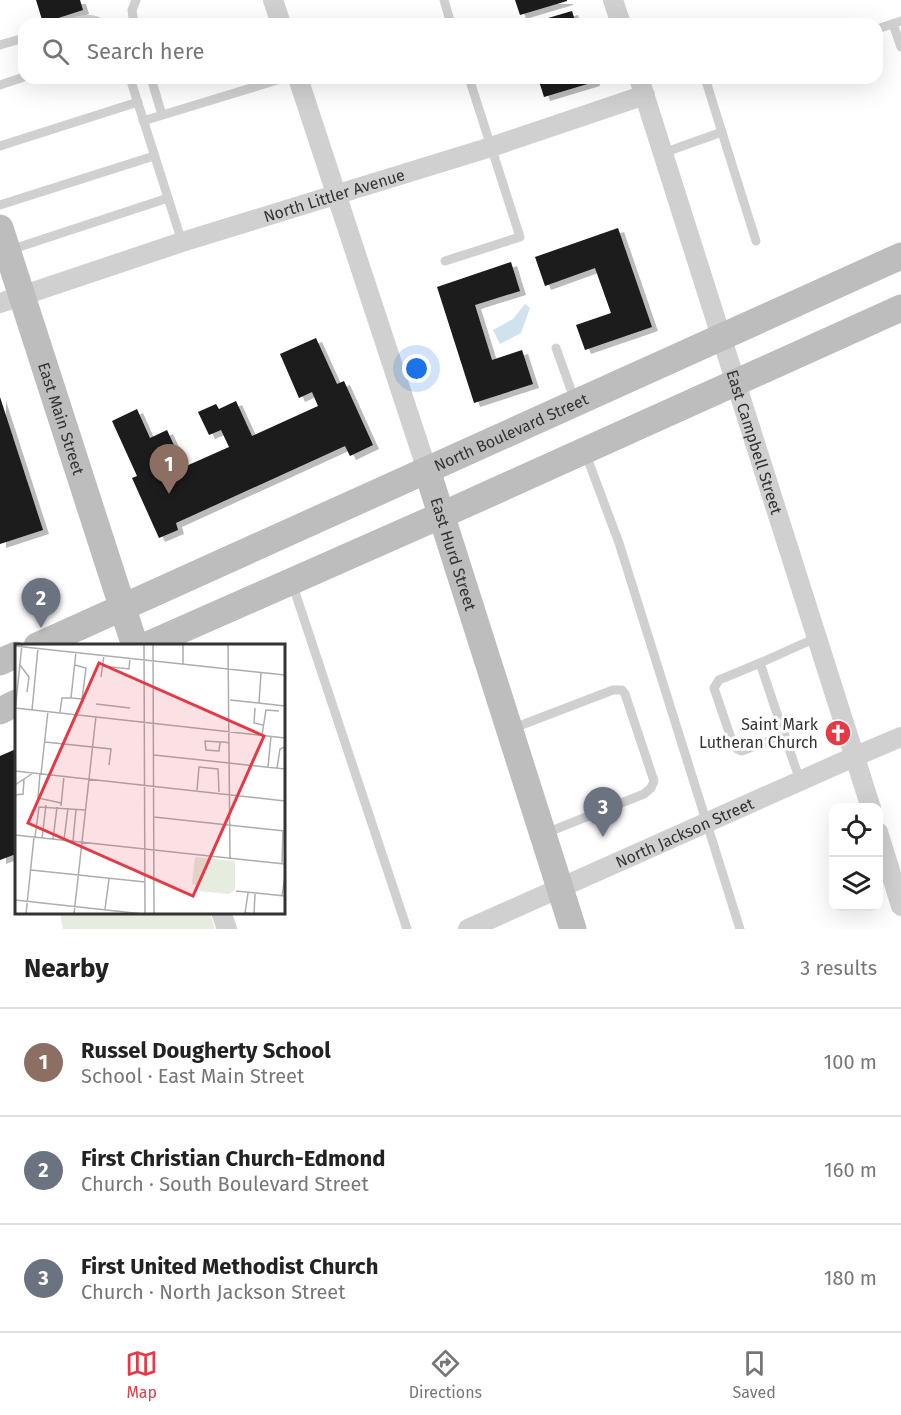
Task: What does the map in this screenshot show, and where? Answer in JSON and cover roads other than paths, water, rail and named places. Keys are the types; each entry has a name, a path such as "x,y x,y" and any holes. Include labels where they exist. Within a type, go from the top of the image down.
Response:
{"main road":[{"name":"East Main Street","path":"4,239 11,299 135,644"},
{"name":"North Boulevard Street","path":"39,644 901,256"},
{"path":"147,644 442,515 901,308"},
{"name":"East Hurd Street","path":"427,470 573,929"},
{"path":"0,662 15,655"},
{"path":"0,711 15,704"}],"street":[{"path":"273,0 279,18"},
{"path":"614,0 619,18"},
{"name":"East Hurd Street","path":"300,84 427,470"},
{"name":"North Littler Avenue","path":"11,299 182,242 491,147 642,86"},
{"name":"East Campbell Street","path":"642,86 870,803"},
{"name":"North Jackson Street","path":"468,929 901,737"},
{"path":"883,845 901,906"},
{"path":"222,914 227,929"}],"lane":[{"path":"133,18 132,10 136,0"},
{"path":"444,0 450,18"},
{"path":"897,23 901,47"},
{"path":"0,45 18,40"},
{"path":"0,85 18,79"},
{"path":"132,84 182,242"},
{"path":"153,84 162,115"},
{"path":"143,121 264,84"},
{"path":"445,261 520,237 471,84"},
{"path":"707,84 756,241"},
{"path":"0,146 138,102"},
{"path":"663,153 722,132"},
{"path":"0,205 154,156"},
{"path":"4,239 168,198"},
{"path":"556,348 576,403"},
{"path":"584,450 619,543 740,929"},
{"path":"291,581 407,929"},
{"path":"785,735 742,751 737,749 733,744 714,688 719,680 818,637"},
{"path":"760,663 800,780"},
{"path":"510,729 613,690 622,690 647,759 654,781 651,788 644,794 544,834"}],"water":[{"path":"525,304 530,308 521,333 500,344 493,330 513,319"}],"place":[{"name":"Russel Dougherty School","path":"169,494"},
{"name":"First Christian Church-Edmond","path":"41,628"},
{"name":"Saint Mark Lutheran Church","path":"838,733"},
{"name":"First United Methodist Church","path":"603,837"}]}
